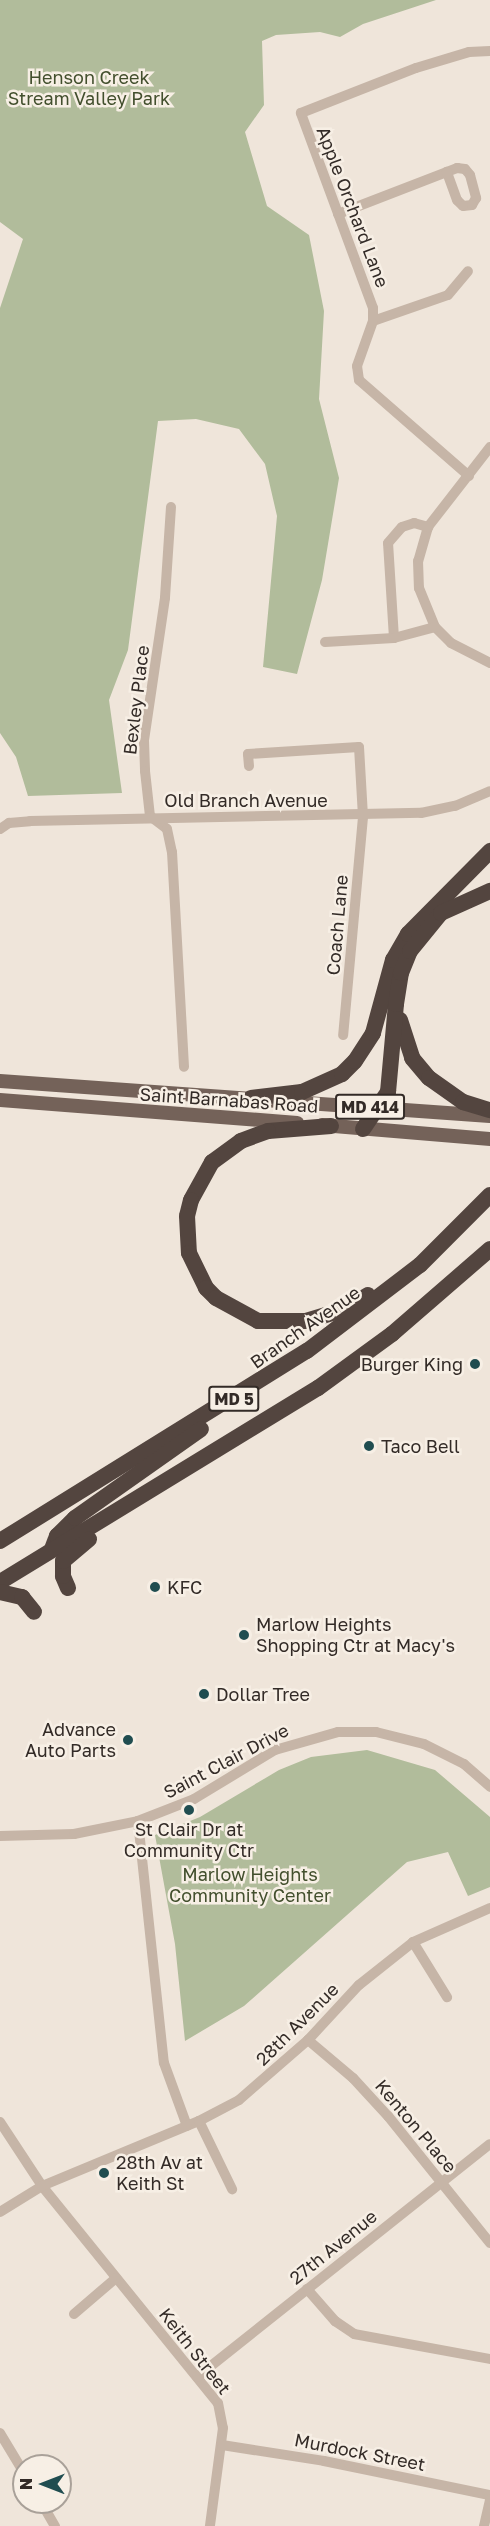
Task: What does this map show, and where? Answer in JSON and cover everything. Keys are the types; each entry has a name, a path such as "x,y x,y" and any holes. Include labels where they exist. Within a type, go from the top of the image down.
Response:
{"highway":[{"path":"251,1098 302,1092 342,1074 355,1061 373,1033 393,960 408,934 490,851"},
{"path":"363,1129 381,1108 388,1092 398,992 410,951 441,913 490,891"},
{"path":"398,992 402,1034 412,1058 445,1091 490,1110"},
{"path":"331,1126 268,1131 242,1141 212,1162 198,1182 187,1216 189,1253 206,1288 216,1298 258,1321 306,1321 362,1299 430,1244 451,1233"},
{"name":"Branch Avenue","path":"0,1541 253,1387 384,1295 490,1195"},
{"name":"MD 5","path":"4,1576 167,1481 361,1359 490,1249"},
{"path":"51,1550 57,1536 75,1518 191,1437 253,1387"},
{"path":"68,1588 63,1576 63,1561 167,1481"},
{"path":"0,1592 22,1597 34,1612"}],"main road":[{"name":"Saint Barnabas Road","path":"0,1081 490,1116"},
{"name":"Saint Barnabas Road","path":"0,1100 490,1139"}],"street":[{"name":"Apple Orchard Lane","path":"373,321 369,292 301,113 416,68 469,52 490,51"},
{"path":"338,214 447,172"},
{"path":"468,271 448,295 373,321 359,355 359,380 469,476"},
{"path":"490,447 428,526 421,543 418,576 426,610 435,627 451,643 490,663"},
{"name":"Bexley Place","path":"150,816 144,741 165,598 171,507"},
{"path":"394,638 388,543 402,527 414,523 428,526"},
{"path":"325,642 394,638 435,627"},
{"name":"Coach Lane","path":"249,766 248,754 359,747 363,817 343,1035"},
{"name":"Old Branch Avenue","path":"0,829 9,823 30,820 150,816 363,817 421,813 455,806 490,791"},
{"path":"150,816 167,829 172,852 184,1067"},
{"name":"Saint Clair Drive","path":"0,1836 74,1834 138,1821 194,1799 275,1750 338,1732 376,1732 424,1744 464,1764 490,1787"},
{"path":"138,1821 164,2063 188,2126"},
{"name":"28th Avenue","path":"0,2212 42,2186 199,2121 253,2090 308,2040 359,1985 413,1942 490,1908"},
{"path":"413,1942 447,1997"},
{"name":"Kenton Place","path":"308,2040 370,2096 441,2180 490,2243"},
{"path":"199,2121 232,2189"},
{"name":"Keith Street","path":"0,2122 42,2186 197,2377 222,2414 222,2445 210,2526"},
{"name":"27th Avenue","path":"197,2377 441,2180 490,2144"},
{"path":"74,2314 116,2277"},
{"path":"307,2289 335,2321 354,2334 490,2359"},
{"path":"0,2433 13,2454"},
{"name":"Murdock Street","path":"222,2445 324,2461 490,2495"},
{"path":"484,2526 490,2500"}],"green space":[{"name":"Henson Creek Stream Valley Park","path":"0,0 436,0 363,24 340,37 320,32 276,35 262,41 264,105 245,132 267,206 309,235 324,311 319,399 339,478 322,580 297,674 263,667 277,516 265,464 239,429 196,419 158,421 128,650 109,700 122,793 28,796 16,757 0,733 0,308 23,239 0,222"},
{"name":"Marlow Heights Community Center","path":"367,1750 435,1770 490,1817 490,1887 468,1896 448,1852 407,1862 244,2006 185,2041 175,1944 155,1835 200,1817 279,1770 311,1757"}],"place":[{"name":"Burger King","path":"475,1364"},
{"name":"Taco Bell","path":"369,1446"},
{"name":"KFC","path":"155,1587"},
{"name":"Marlow Heights Shopping Ctr at Macy's","path":"244,1635"},
{"name":"Dollar Tree","path":"204,1694"},
{"name":"Advance Auto Parts","path":"128,1740"},
{"name":"St Clair Dr at Community Ctr","path":"189,1810"},
{"name":"28th Av at Keith St","path":"104,2173"}]}
